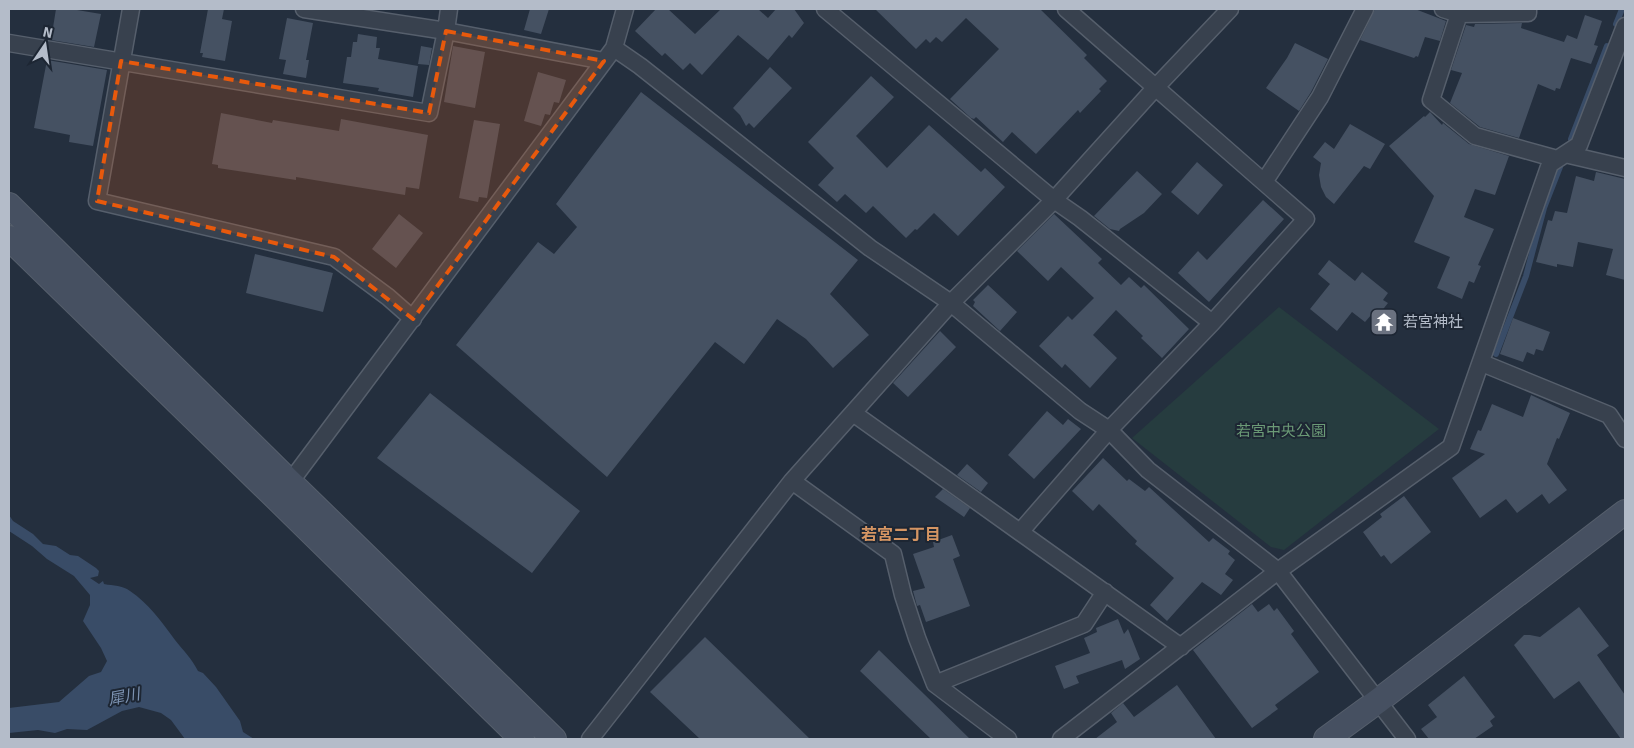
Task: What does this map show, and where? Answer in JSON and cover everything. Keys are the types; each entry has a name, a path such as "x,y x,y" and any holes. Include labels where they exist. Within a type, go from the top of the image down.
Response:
{"street":[{"path":"131,9 97,201 334,257 388,297 413,319"},
{"path":"304,9 609,54 640,66 870,248 951,304 1080,411 1109,430 1148,470 1278,571 1407,739"},
{"path":"9,43 429,113 449,9"},
{"path":"284,490 609,54 625,9"},
{"path":"825,9 1054,200 1080,218 1212,323"},
{"path":"1020,532 1109,430 1212,323 1306,219 1066,9"},
{"path":"590,739 792,481 951,304 1054,200 1156,87 1230,9"},
{"path":"1264,182 1320,98 1365,9"},
{"path":"1444,9 1460,14 1528,13 1528,9"},
{"path":"1460,14 1431,100 1475,136 1561,156 1625,168"},
{"path":"1061,739 1278,571 1451,447 1482,363 1493,326 1550,164 1579,144 1625,26"},
{"path":"9,205 522,739"},
{"path":"9,238 554,739"},
{"path":"1482,363 1609,415 1625,439"},
{"path":"853,413 1181,647"},
{"path":"792,481 893,554 906,604 935,684 1008,739"},
{"path":"1326,739 1378,702 1625,512"},
{"path":"935,684 1084,624 1105,592"}],"highlighted area":[{"path":"446,31 604,61 413,319 334,257 97,201 121,61 429,113"}],"green space":[{"name":"若宮中央公園","path":"1279,307 1439,429 1284,550 1271,547 1132,438"}],"water":[{"name":"犀川","path":"9,515 13,521 33,534 43,544 56,546 70,555 78,556 96,568 99,571 98,576 90,578 99,584 103,581 104,584 124,588 143,601 160,620 198,671 203,673 216,687 240,721 243,732 254,739 185,739 171,720 161,713 139,707 122,711 87,730 67,729 55,733 38,730 9,733 9,708 59,702 89,676 101,672 107,661 101,648 83,621 90,605 90,595 74,576 9,531"}],"building":[{"path":"56,9 71,9 101,14 94,47 51,40"},
{"path":"208,9 224,9 222,19 232,21 225,61 202,57 203,53 200,53"},
{"path":"530,9 549,9 541,34 524,30"},
{"path":"656,9 668,9 695,34 721,9 758,9 768,18 776,9 794,9 804,23 792,38 789,35 768,60 738,35 702,75 690,63 683,70 665,53 662,56 635,31"},
{"path":"875,9 1040,9 1087,55 1084,58 1107,81 1099,89 1101,91 1080,113 1078,110 1036,154 1012,132 1003,142 976,117 974,119 971,118 950,99 999,49 966,18 942,42 936,37 930,43 926,39 916,49"},
{"path":"1375,9 1415,9 1446,21 1440,41 1425,37 1418,57 1414,58 1360,40"},
{"path":"1585,15 1602,21 1594,45 1598,46 1591,64 1571,58 1560,89 1556,88 1555,91 1538,84 1519,138 1480,127 1450,103 1462,73 1451,70 1466,25 1474,27 1475,24 1522,23 1521,28 1564,42 1567,35 1577,39"},
{"path":"287,18 313,23 306,60 309,60 306,78 283,74 286,60 279,59"},
{"path":"358,34 377,37 376,48 380,48 378,59 418,66 413,97 378,91 379,88 343,83 347,57 351,57 353,42 357,42"},
{"path":"1295,43 1328,59 1299,111 1266,88"},
{"path":"421,46 432,48 429,65 418,64"},
{"path":"453,46 485,52 475,108 444,102"},
{"path":"47,60 107,70 93,146 69,142 70,135 34,128"},
{"path":"770,67 792,88 754,128 749,123 746,126 740,115 733,108"},
{"path":"538,72 566,80 559,103 554,102 550,115 545,114 541,126 524,121"},
{"path":"871,76 894,97 856,136 887,168 929,125 981,172 985,168 1005,187 958,236 934,213 906,238 873,206 866,213 845,194 837,202 818,185 834,168 808,142"},
{"path":"641,92 858,260 830,294 869,335 833,368 806,339 777,319 744,364 715,342 607,477 456,345 538,242 554,254 577,227 556,204"},
{"path":"1430,112 1442,125 1443,123 1469,144 1509,156 1495,195 1475,189 1464,217 1494,229 1478,265 1481,266 1474,283 1469,281 1462,299 1437,288 1450,257 1414,242 1434,196 1389,146"},
{"path":"221,113 272,123 273,120 339,131 341,119 428,135 419,189 406,187 405,195 296,177 296,180 218,168 218,165 212,164"},
{"path":"474,120 500,124 487,198 479,197 478,202 459,198"},
{"path":"1350,124 1385,144 1370,169 1364,166 1334,204 1326,197 1321,187 1319,175 1321,163 1313,157 1325,142 1334,149"},
{"path":"1197,162 1223,185 1198,215 1171,192"},
{"path":"1137,171 1162,194 1144,213 1119,231 1110,229 1094,216"},
{"path":"1596,172 1625,179 1625,280 1606,275 1613,249 1578,242 1573,267 1557,264 1557,267 1536,262 1548,220 1552,221 1555,211 1567,213 1576,176 1594,181"},
{"path":"1263,200 1284,219 1209,302 1178,273 1198,251 1207,260"},
{"path":"399,214 423,233 396,268 372,249"},
{"path":"1054,214 1102,259 1098,263 1121,285 1129,277 1141,288 1144,285 1189,329 1162,358 1141,338 1143,336 1116,310 1093,335 1117,358 1090,388 1065,364 1062,368 1039,346 1068,316 1072,320 1094,298 1061,267 1048,281 1017,251"},
{"path":"255,254 333,273 323,312 246,293"},
{"path":"1329,260 1355,281 1362,272 1388,293 1383,300 1388,303 1377,317 1372,314 1365,322 1352,312 1337,331 1310,309 1330,284 1318,274"},
{"path":"988,285 1017,312 1000,331 973,306 975,302 973,300"},
{"path":"1513,318 1550,332 1543,351 1536,349 1534,355 1527,352 1523,362 1500,354"},
{"path":"940,331 956,347 908,397 893,383"},
{"path":"430,393 580,511 532,573 377,458"},
{"path":"1531,395 1570,413 1559,439 1557,438 1547,464 1567,490 1549,504 1542,494 1517,513 1506,499 1480,518 1452,478 1485,454 1470,449 1478,430 1481,431 1492,404 1523,417"},
{"path":"1047,411 1063,425 1068,419 1081,429 1034,479 1008,455"},
{"path":"1103,458 1127,481 1129,479 1145,491 1149,487 1209,542 1213,538 1230,551 1228,554 1235,560 1225,574 1233,580 1221,595 1202,582 1167,621 1150,605 1174,578 1135,544 1137,541 1099,504 1093,511 1072,491"},
{"path":"967,464 988,483 981,492 957,475"},
{"path":"943,489 970,508 964,517 935,497"},
{"path":"1404,496 1431,532 1391,564 1384,555 1381,557 1363,532 1382,517 1380,514"},
{"path":"952,535 960,556 953,559 970,606 926,622 920,605 917,606 913,591 925,588 913,554 934,547 933,542"},
{"path":"1252,604 1258,612 1269,604 1274,611 1277,608 1294,631 1291,634 1319,672 1275,705 1278,709 1252,728 1193,650"},
{"path":"1579,607 1609,646 1597,655 1625,695 1625,739 1621,739 1579,681 1554,699 1514,645 1524,635 1540,637"},
{"path":"1118,619 1124,634 1128,629 1140,659 1125,669 1122,660 1076,676 1079,683 1064,689 1055,666 1090,653 1084,638 1097,632 1096,628"},
{"path":"705,637 810,739 700,739 650,692"},
{"path":"879,650 970,739 931,739 860,671"},
{"path":"1464,676 1495,717 1490,721 1493,726 1474,739 1429,739 1421,729 1437,717 1428,705"},
{"path":"1177,685 1216,739 1095,739 1117,722 1111,713 1123,703 1134,717"}],"waterway":[{"path":"1616,24 1622,9"},
{"path":"1571,139 1607,46"},
{"path":"1496,354 1526,276 1544,208 1560,167"}],"place":[{"name":"若宮神社","path":"1384,322"}],"district":[{"name":"若宮二丁目","path":"901,535"}]}
